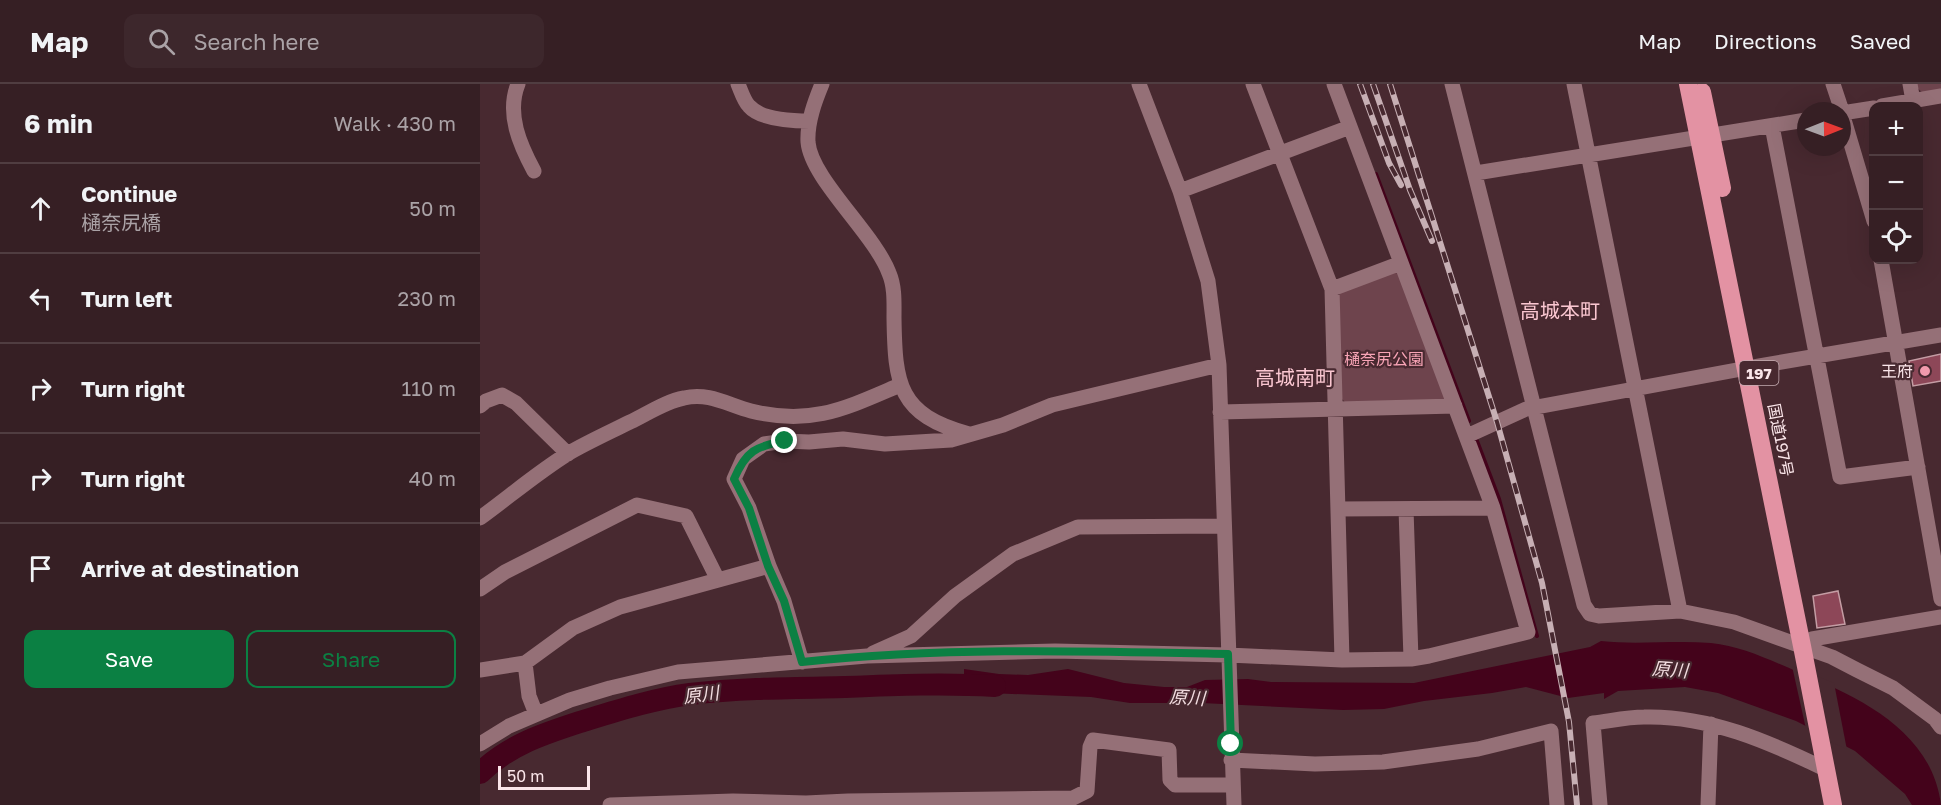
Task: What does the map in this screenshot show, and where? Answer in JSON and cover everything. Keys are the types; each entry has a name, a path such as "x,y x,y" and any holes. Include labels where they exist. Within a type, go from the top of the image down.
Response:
{"highway":[{"name":"国道197号","path":"1688,84 1705,136"},
{"name":"国道197号","path":"1700,84 1705,136 1828,749 1845,805"},
{"name":"国道197号","path":"1828,749 1825,769 1833,805"}],"street":[{"path":"518,84 514,126 534,171"},
{"path":"738,84 750,107 771,117 810,122"},
{"path":"822,84 810,122 808,141 811,155 824,178 881,254 890,275 894,292 896,370 900,385 910,401 924,415 939,425 972,435"},
{"path":"1139,84 1180,191 1208,281 1219,365 1234,805"},
{"path":"1253,84 1332,289 1342,660"},
{"path":"480,744 509,726 570,700 678,672 867,656 1055,651 1228,659 1411,659 1528,632 1493,508 1334,84"},
{"path":"1452,84 1584,605 1590,614 1599,616 1680,612 1734,622 1832,657 1893,688 1939,720"},
{"path":"1574,84 1680,612"},
{"path":"1833,84 1839,102"},
{"path":"1910,84 1913,101"},
{"path":"1907,102 1941,96"},
{"path":"1851,112 1869,109"},
{"path":"1476,173 1797,122"},
{"path":"1772,126 1840,477 1918,467"},
{"path":"1180,191 1350,127"},
{"path":"1851,143 1871,210"},
{"path":"1332,289 1401,262"},
{"path":"1882,264 1941,599"},
{"path":"1467,436 1535,407 1941,335"},
{"path":"802,662 784,601 768,566 749,508 734,479 743,459 764,444 843,439 885,444 951,440 972,435 1052,405 1219,365"},
{"path":"480,518 568,454 648,413 683,398 702,396 722,400 749,411 778,416 814,416 843,410 900,385"},
{"path":"480,406 502,395 516,403 568,454"},
{"path":"1220,412 1455,406"},
{"path":"480,589 505,572 637,505 686,516 718,580"},
{"path":"1338,510 1493,508"},
{"path":"1406,509 1411,659"},
{"path":"867,656 911,636 955,596 1012,554 1078,527 1224,526"},
{"path":"480,670 525,663 573,628 620,607 768,566"},
{"path":"1810,651 1941,617"},
{"path":"525,663 529,696 536,714"},
{"path":"1600,805 1593,723 1644,717 1711,724 1752,737 1825,769"},
{"path":"1708,805 1711,724"},
{"path":"1231,752 1315,764 1383,762 1478,750 1551,731 1557,805"},
{"path":"610,805 733,801 806,803 1073,798 1087,791 1090,747 1093,740 1169,750 1170,780 1174,785 1233,785"}],"green space":[{"path":"1916,84 1941,84 1941,90 1923,93 1916,87"},
{"name":"樋奈尻公園","path":"1393,272 1399,274 1446,398 1443,401 1345,402 1341,398 1338,297 1341,291"}],"water":[{"path":"1601,641 1697,642 1722,645 1766,658 1845,693 1889,720 1908,737 1923,757 1935,779 1941,805 1912,805 1905,794 1855,751 1796,721 1718,693 1685,687 1618,691 1604,699 1604,693 1568,698 1526,687 1384,709 1343,710 1202,703 1130,703 1091,697 964,692 964,669 1028,675 1068,669 1124,683 1164,687 1187,687 1205,680 1248,679 1271,682 1414,683 1590,647"}],"pier":[{"path":"1792,666 1834,683 1847,750 1806,729"}],"building":[{"name":"王府","path":"1941,354 1941,381 1913,386 1909,361"},
{"path":"1838,591 1845,624 1817,628 1813,596"}],"waterway":[{"path":"1376,174 1469,421"},
{"path":"1477,441 1499,499 1537,636"},
{"name":"原川","path":"480,773 503,755 540,736 580,722 676,696 768,689 920,685 995,686"}],"railway":[{"path":"1360,84 1389,163 1401,185"},
{"path":"1373,84 1410,190 1432,241"},
{"path":"1390,84 1497,422 1542,583 1569,722 1577,805"}],"place":[{"name":"王府","path":"1925,371"}],"district":[{"name":"高城本町","path":"1560,310"},
{"name":"高城南町","path":"1295,377"}],"route":[{"path":"785,441 764,444 743,459 734,479 749,508 768,566 784,601 802,662 867,656 1055,651 1228,654 1231,744"}]}
